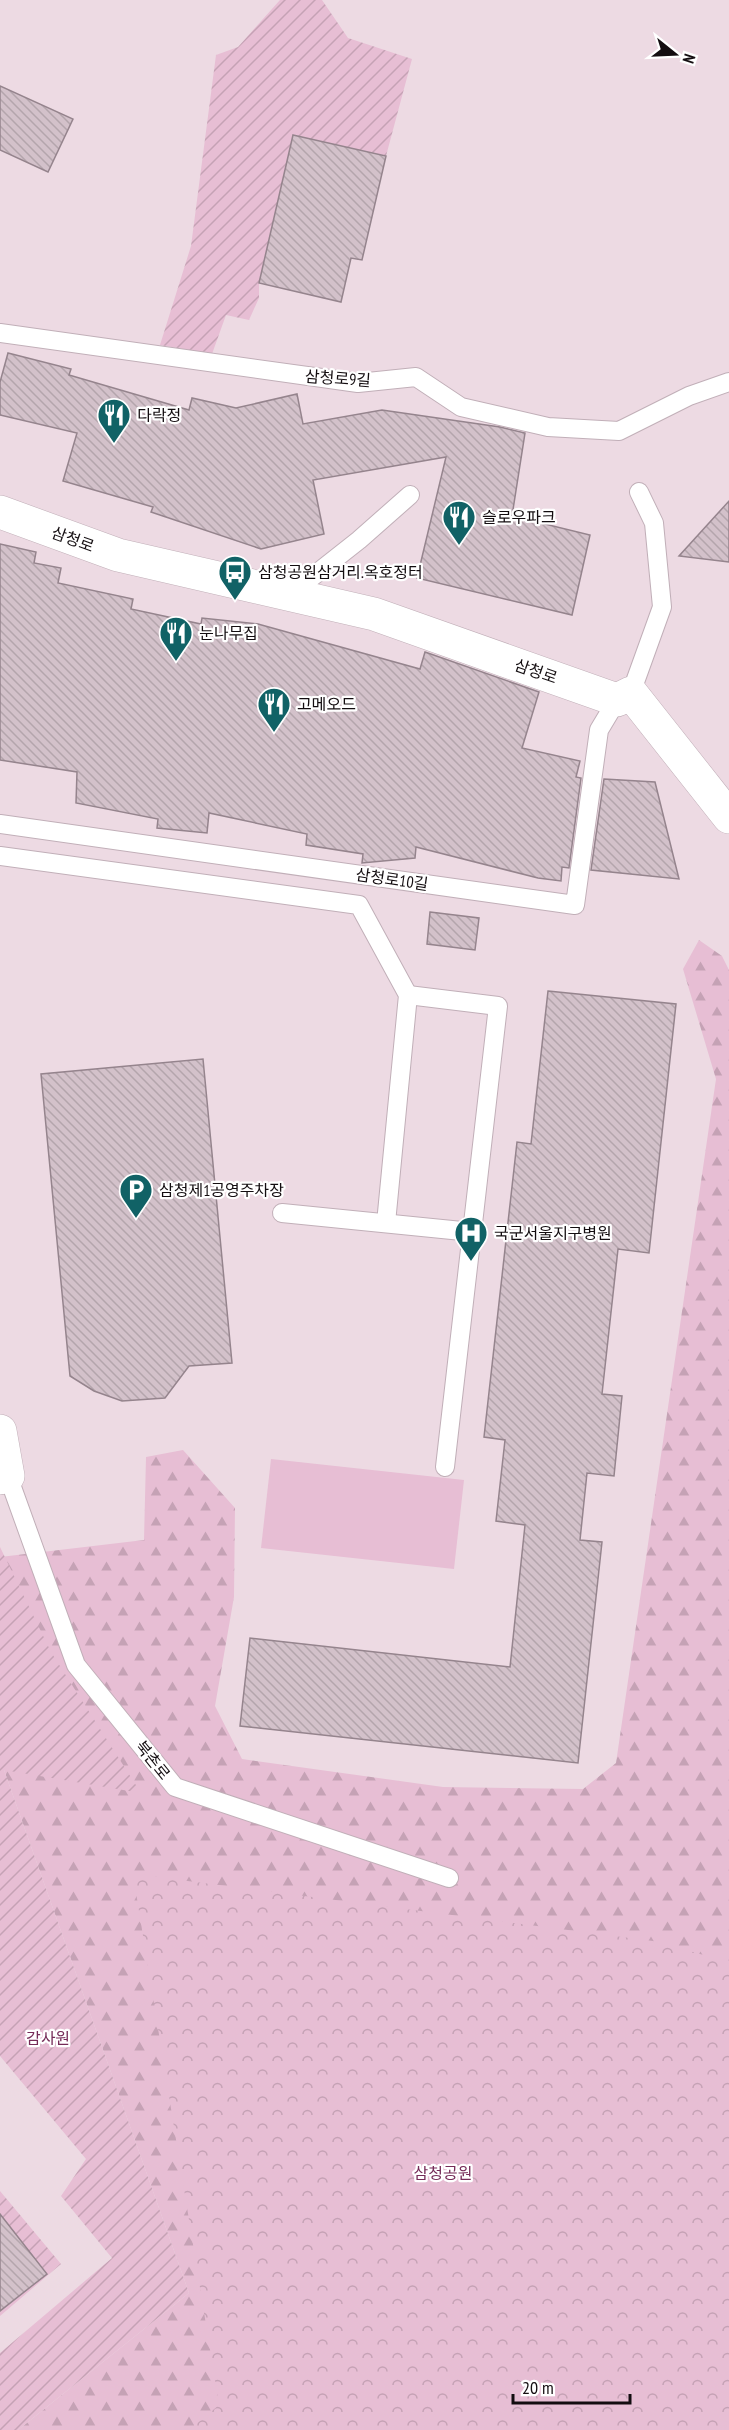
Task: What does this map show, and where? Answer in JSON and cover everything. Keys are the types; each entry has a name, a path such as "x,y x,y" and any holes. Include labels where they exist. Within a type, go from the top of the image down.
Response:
{"street":[{"name":"삼청로","path":"0,512 118,555 374,614 624,697"},
{"path":"624,697 729,817"},
{"name":"북촌로","path":"0,1431 4,1477"}],"lane":[{"name":"삼청로9길","path":"0,333 358,383 416,377 461,407 548,427 619,431 689,396 729,382"},
{"path":"624,697 662,607 654,523 639,492"},
{"path":"288,596 359,540 410,495"},
{"name":"삼청로10길","path":"0,824 575,905 599,730 624,697"},
{"path":"0,856 359,905 408,995 386,1223"},
{"path":"408,995 498,1006 445,1467"},
{"path":"282,1213 472,1232"},
{"name":"북촌로","path":"4,1477 76,1665 175,1787 449,1878"}],"green space":[{"path":"280,0 322,0 348,38 412,59 386,156 293,135 259,283 259,298 249,320 226,315 212,354 160,345 191,246 216,55 238,47"},
{"path":"699,940 722,956 729,970 729,2430 18,2430 189,2293 4,1770 0,1557 144,1540 146,1457 183,1450 235,1508 234,1597 215,1706 242,1759 443,1787 583,1789 616,1763 716,1079 683,969"},
{"path":"271,1459 464,1480 454,1569 261,1548"},
{"name":"감사원","path":"0,1547 51,1652 141,1793 4,1770 189,2293 18,2430 0,2430 0,2353 112,2258 61,2196 86,2159 0,2056"},
{"name":"삼청공원","path":"133,1874 653,1941 729,1962 729,2430 189,2430 219,2405"},
{"path":"0,2191 61,2264 0,2316 0,2311 47,2274 0,2214"}],"building":[{"path":"0,86 73,119 48,172 0,150"},
{"path":"293,135 386,156 362,260 351,258 341,302 259,283"},
{"path":"8,353 71,369 69,375 189,410 192,398 236,408 297,394 303,424 382,410 500,427 525,433 512,516 590,535 572,615 417,578 446,457 313,480 324,534 261,549 151,512 153,507 63,481 77,433 0,415 0,382"},
{"path":"729,501 729,562 679,556"},
{"path":"0,544 36,552 34,563 61,568 58,583 133,599 131,609 201,624 202,618 258,624 420,669 425,652 539,692 522,748 580,761 576,777 581,778 569,868 562,867 561,881 538,878 416,847 415,858 362,863 363,854 306,845 307,834 209,813 207,833 157,828 158,819 76,803 77,772 0,760"},
{"path":"604,779 655,782 679,879 591,870"},
{"path":"430,912 479,918 475,950 427,944"},
{"path":"548,991 676,1004 649,1253 618,1249 602,1394 622,1396 614,1476 587,1473 580,1540 602,1542 578,1763 240,1726 250,1638 510,1667 525,1525 496,1521 505,1440 484,1437 517,1142 531,1144"},
{"name":"삼청제1공영주차장","path":"203,1059 232,1363 189,1366 165,1398 122,1401 94,1391 70,1376 41,1074"},
{"path":"0,2214 47,2274 0,2311"}],"place":[{"name":"다락정","path":"114,444"},
{"name":"슬로우파크","path":"459,546"},
{"name":"삼청공원삼거리.옥호정터","path":"235,601"},
{"name":"눈나무집","path":"176,662"},
{"name":"고메오드","path":"274,733"},
{"name":"삼청제1공영주차장","path":"136,1219"},
{"name":"국군서울지구병원","path":"471,1262"}]}
